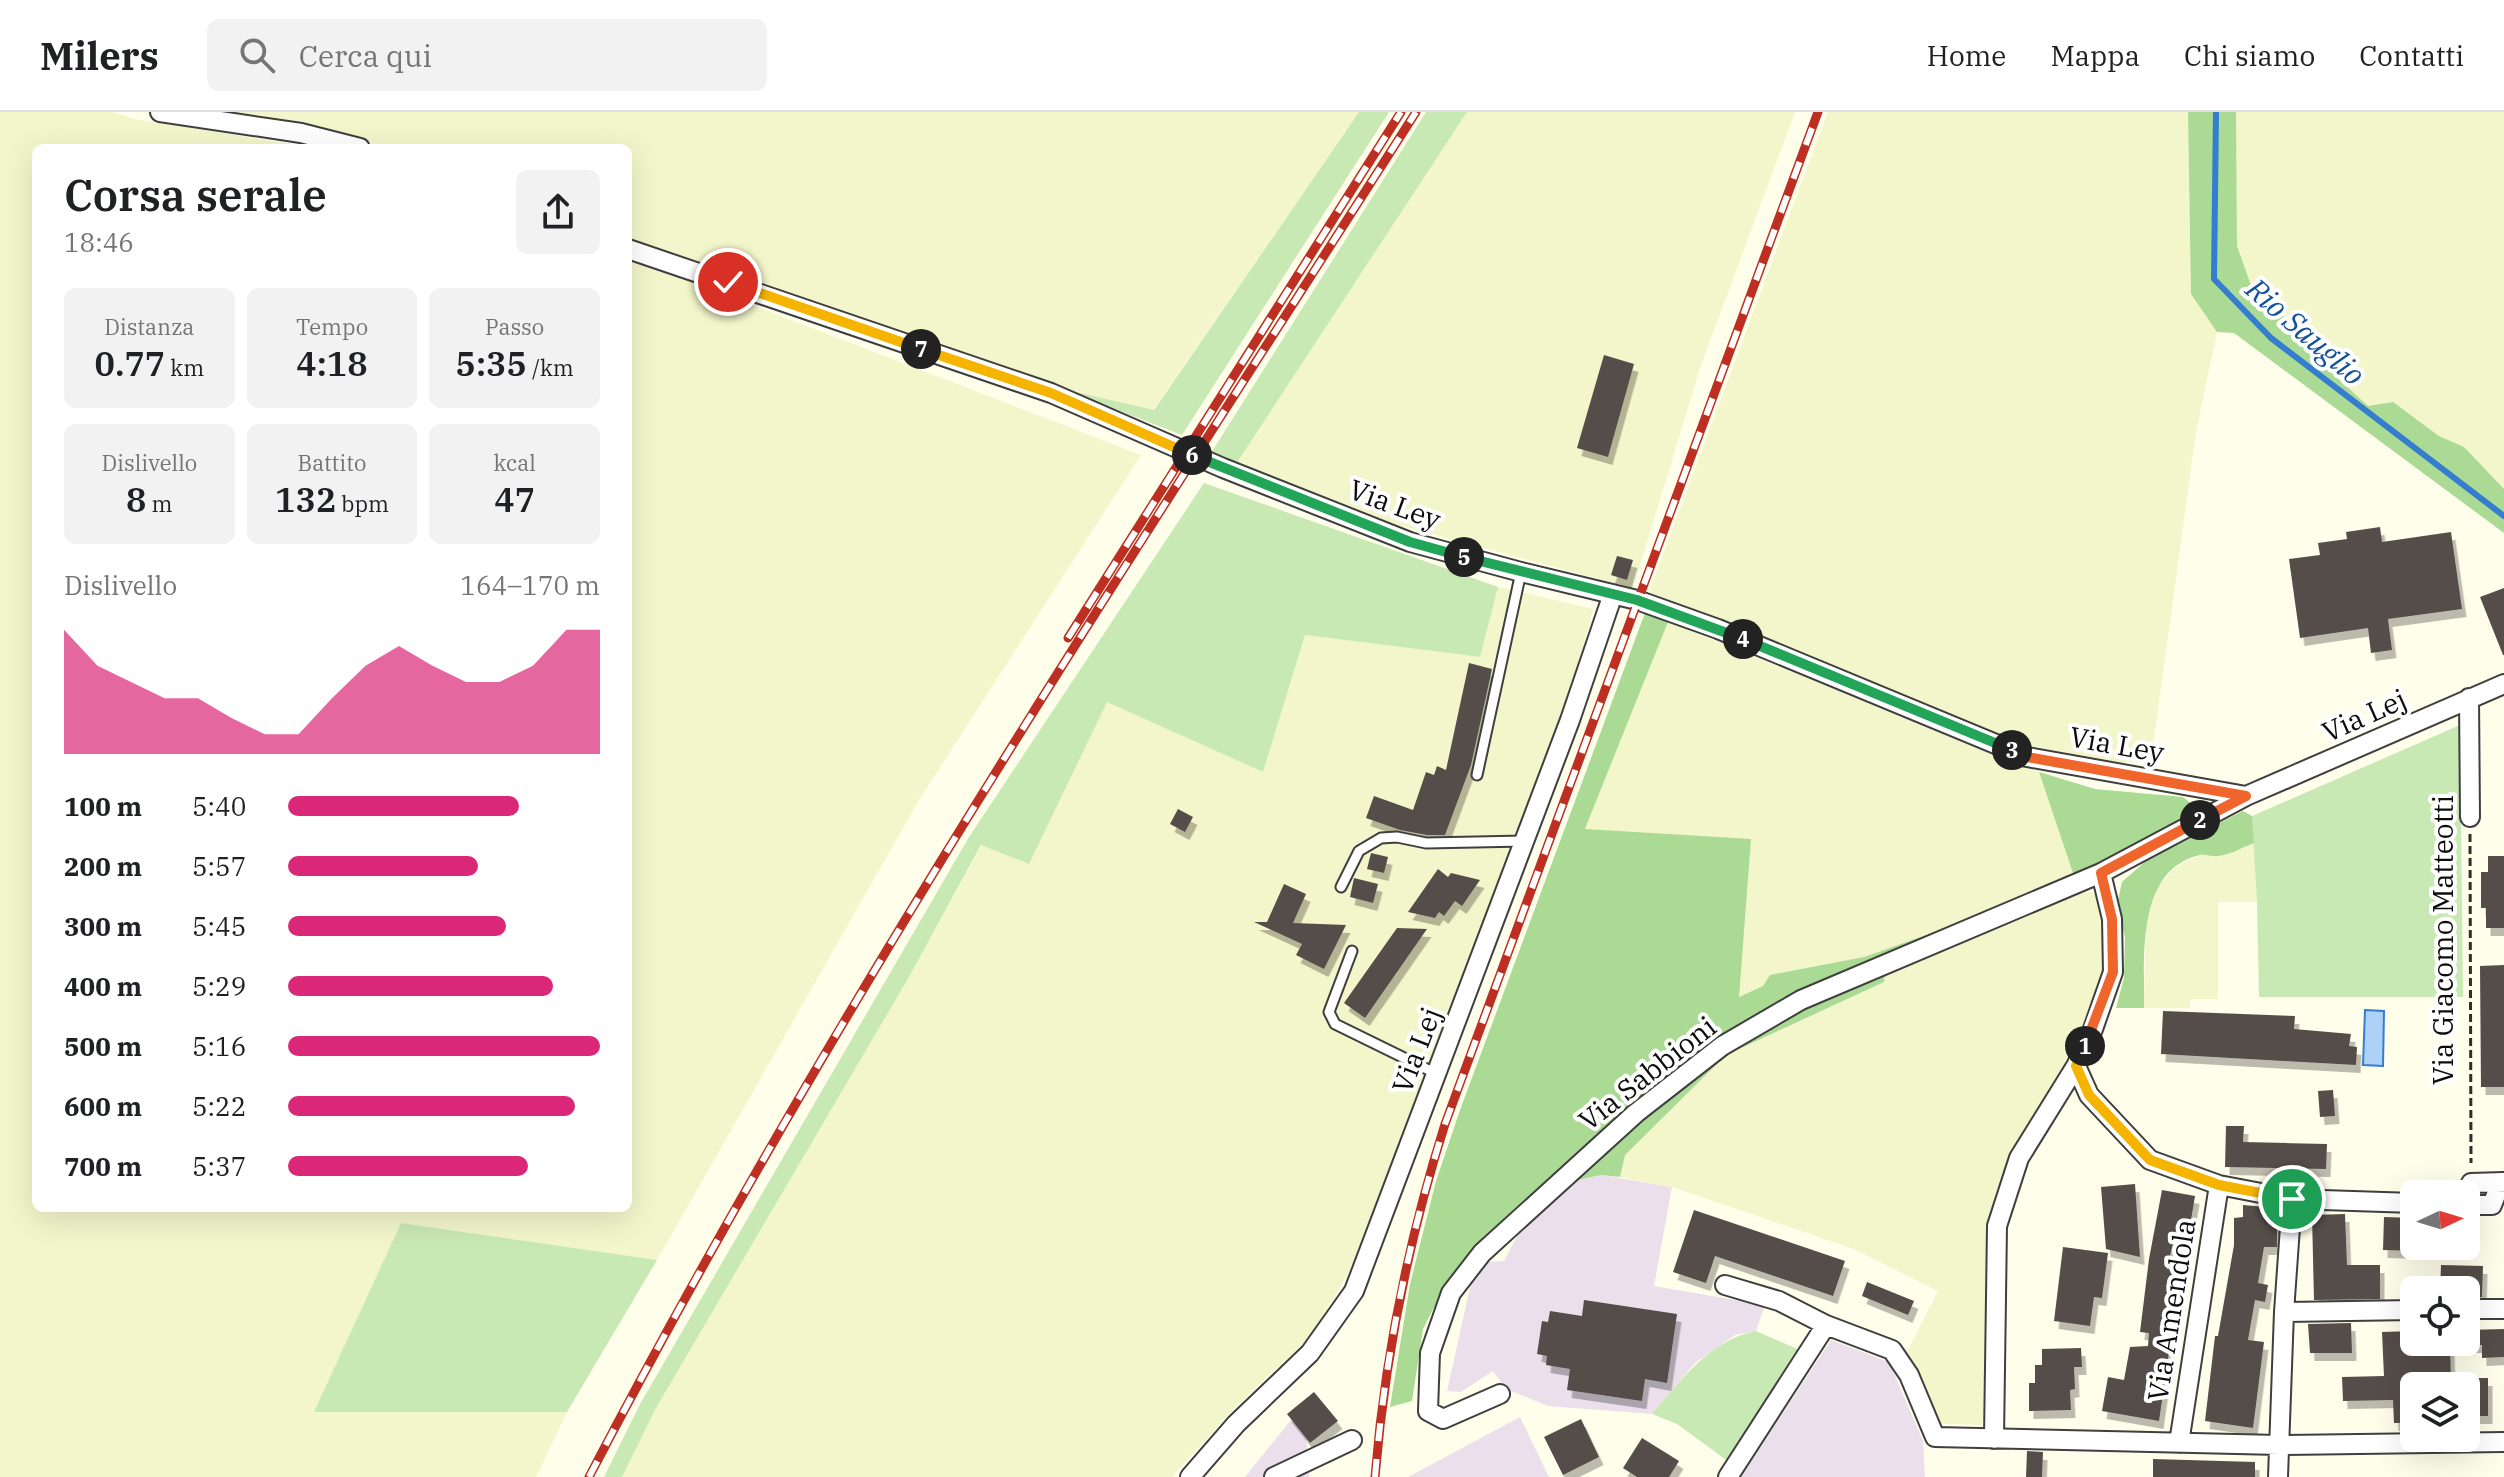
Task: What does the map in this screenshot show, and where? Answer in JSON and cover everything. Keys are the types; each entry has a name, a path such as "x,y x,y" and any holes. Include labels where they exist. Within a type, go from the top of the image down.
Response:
{"street":[{"path":"160,112 301,133 344,144"},
{"name":"Via Ley","path":"632,250 1051,393 1223,468 1410,542 1613,594 1718,629 2027,757 2246,796"},
{"name":"Via Lej","path":"1190,1477 1236,1424 1310,1353 1354,1291 1525,841 1613,594"},
{"name":"Via Lej","path":"2101,873 2246,796 2504,684"},
{"name":"Via Giacomo Matteotti","path":"2469,698 2470,817"},
{"path":"1994,1439 1997,1226 2019,1158 2076,1066 2113,972 2112,919 2101,873"},
{"name":"Via Sabbioni","path":"1500,1394 1443,1419 1428,1411 1430,1353 1451,1293 1482,1253 1636,1113 1722,1046 1801,1000 2101,873"},
{"path":"2076,1066 2089,1095 2150,1160 2219,1185 2292,1199 2400,1203"},
{"path":"2480,1183 2502,1182 2492,1205 2480,1205"},
{"name":"Via Amendola","path":"2179,1443 2219,1185"},
{"path":"2278,1477 2292,1199"},
{"path":"1725,1285 1779,1301 1826,1325 1892,1350 1909,1375 1935,1437 2279,1445 2504,1442"},
{"path":"2480,1309 2504,1309"},
{"path":"2284,1312 2400,1310"},
{"path":"1728,1477 1826,1325"},
{"path":"1274,1477 1352,1440"}],"lane":[{"path":"1477,775 1521,572"},
{"path":"1341,887 1359,851 1381,838 1397,837 1426,843 1525,841"},
{"path":"1352,951 1329,1012 1335,1024 1437,1074"}],"path":[{"name":"Via Giacomo Matteotti","path":"2470,817 2471,1180"}],"shaded area":[{"path":"1602,1175 1672,1187 1654,1286 1765,1305 1756,1331 1735,1335 1695,1363 1652,1414 1548,1406 1506,1389 1493,1371 1461,1392 1447,1391 1471,1283 1482,1262 1504,1261 1523,1225 1536,1212 1578,1180"},
{"path":"1831,1340 1889,1362 1923,1441 1925,1477 1741,1477"},
{"path":"1304,1404 1309,1477 1245,1477"},
{"path":"1520,1417 1549,1477 1408,1477"}],"green space":[{"path":"0,112 112,112 135,119 290,144 32,144 32,1212 632,1212 632,259 1141,455 919,800 657,1260 401,1223 315,1411 567,1412 536,1477 0,1477"},
{"path":"221,112 1359,112 1153,410 1063,389 632,239 632,144 375,144 352,135"},
{"path":"1359,112 1389,112 1182,435 1063,389 1154,410"},
{"path":"1426,112 1467,112 1236,464 1211,453"},
{"path":"1467,112 1795,112 1701,365 1633,588 1394,524 1236,464"},
{"path":"1828,112 2188,112 2191,294 2217,332 2196,432 2151,760 2119,763 2026,748 1649,592"},
{"path":"2188,112 2236,112 2237,246 2253,291 2323,348 2332,373 2368,406 2393,402 2439,436 2464,447 2504,489 2504,533 2234,333 2217,332 2191,294"},
{"path":"2236,112 2504,112 2504,489 2464,447 2439,436 2393,402 2368,406 2332,373 2323,348 2253,292 2237,246"},
{"path":"1204,483 1498,587 1480,657 1305,635 1263,772 1107,702 1029,864 981,845 909,977 656,1408 622,1477 604,1477 640,1404 969,837"},
{"path":"1498,587 1593,609 1575,678 1424,1083 1349,1272 1309,1338 1236,1406 1172,1477 622,1477 656,1408 909,977 982,845 1029,864 1107,701 1263,772 1305,635 1479,657"},
{"path":"1645,613 1668,622 1585,829 1751,839 1739,997 1763,986 1770,975 1864,957 1957,924 1799,993 1635,1103 1480,1243 1445,1286 1423,1329 1412,1401 1390,1407 1410,1284 1436,1181"},
{"path":"1668,622 2039,772 2073,873 1957,924 1864,957 1771,975 1763,986 1739,997 1585,830"},
{"path":"2460,725 2463,997 2259,997 2252,816"},
{"path":"2039,772 2095,789 2183,797 2194,806 2188,820 2097,866 2073,873"},
{"path":"2243,811 2252,816 2254,843 2223,855 2200,855 2179,864 2164,878 2148,918 2144,1008 2116,1008 2124,978 2125,937 2117,905 2122,882 2148,859"},
{"path":"2254,843 2257,902 2218,902 2218,999 2190,999 2190,1008 2144,1008 2146,919 2158,886 2176,867 2201,855 2220,856"},
{"path":"2092,892 2099,898 2107,937 2104,975 2070,1064 2005,1170 1996,1192 1989,1226 1987,1417 1981,1425 1933,1423 1905,1356 1938,1291 1854,1249 1672,1187 1620,1177 1624,1155 1726,1055 1884,982 1885,971 2081,893"},
{"path":"1885,971 1884,982 1726,1055 1625,1155 1620,1177 1601,1175 1578,1180 1580,1172 1724,1051 1805,1004"},
{"path":"401,1223 657,1260 567,1412 314,1412"},
{"path":"1756,1331 1802,1351 1729,1462 1677,1424 1652,1414 1711,1352 1724,1343"}],"water":[{"path":"2365,1010 2384,1011 2383,1066 2363,1065"}],"building":[{"path":"1604,355 1634,364 1608,457 1577,448"},
{"path":"2380,527 2382,542 2451,532 2462,609 2388,619 2392,650 2371,653 2368,628 2300,638 2289,559 2320,555 2318,543 2347,539 2346,532"},
{"path":"1617,556 1633,560 1627,580 1611,575"},
{"path":"2504,588 2504,655 2503,655 2480,597"},
{"path":"1469,663 1492,669 1471,765 1445,835 1400,830 1366,818 1374,796 1413,810 1426,772 1434,775 1437,766 1446,770"},
{"path":"1178,809 1193,817 1185,832 1170,824"},
{"path":"1371,853 1388,857 1384,873 1367,869"},
{"path":"2488,856 2504,856 2504,928 2486,928 2486,908 2481,908 2481,872 2488,872"},
{"path":"1438,869 1448,877 1451,873 1480,880 1462,906 1455,901 1444,916 1439,912 1435,918 1408,912"},
{"path":"1354,878 1378,884 1373,903 1350,897"},
{"path":"1284,884 1306,894 1293,923 1346,925 1324,969 1296,955 1302,944 1254,922 1267,922"},
{"path":"1397,928 1427,929 1365,1018 1344,1003"},
{"path":"2504,965 2504,1087 2481,1087 2480,966"},
{"path":"2163,1011 2295,1016 2294,1029 2351,1034 2349,1046 2357,1047 2356,1065 2161,1054"},
{"path":"2333,1090 2335,1116 2320,1117 2318,1091"},
{"path":"2226,1126 2244,1126 2243,1142 2327,1144 2326,1169 2225,1167"},
{"path":"2135,1184 2140,1257 2106,1249 2101,1187"},
{"path":"2162,1190 2195,1196 2189,1232 2176,1230 2167,1269 2185,1272 2179,1310 2175,1310 2159,1421 2102,1411 2108,1377 2124,1380 2130,1347 2148,1346 2149,1333 2140,1332"},
{"path":"2243,1205 2277,1208 2277,1247 2264,1247 2258,1283 2268,1285 2265,1302 2255,1300 2248,1340 2264,1342 2253,1428 2205,1421 2215,1336 2218,1336 2234,1245 2234,1218 2243,1217"},
{"path":"1694,1210 1845,1261 1833,1296 1715,1256 1706,1283 1673,1272"},
{"path":"2345,1214 2347,1265 2380,1265 2380,1299 2314,1300 2312,1215"},
{"path":"2384,1217 2400,1218 2400,1251 2383,1250"},
{"path":"2063,1247 2108,1253 2102,1298 2094,1297 2090,1326 2054,1321"},
{"path":"2441,1265 2483,1266 2482,1297 2480,1276 2441,1276"},
{"path":"1867,1282 1914,1301 1908,1315 1862,1296"},
{"path":"1584,1300 1677,1314 1667,1383 1645,1379 1642,1401 1567,1390 1570,1369 1546,1365 1547,1356 1537,1354 1542,1321 1548,1322 1550,1311 1582,1316"},
{"path":"2351,1323 2352,1353 2310,1353 2308,1324"},
{"path":"2504,1329 2504,1357 2482,1358 2480,1330"},
{"path":"2400,1331 2400,1356 2450,1356 2451,1372 2400,1372 2400,1423 2394,1423 2393,1400 2343,1401 2342,1377 2384,1376 2382,1332"},
{"path":"2081,1348 2082,1367 2074,1367 2075,1389 2070,1390 2071,1410 2029,1411 2029,1383 2035,1383 2035,1365 2042,1365 2042,1349"},
{"path":"2480,1378 2488,1378 2488,1416 2480,1416"},
{"path":"1314,1392 1338,1421 1310,1443 1287,1414"},
{"path":"1581,1419 1599,1457 1563,1475 1544,1437"},
{"path":"1642,1438 1679,1461 1669,1477 1637,1477 1623,1468"},
{"path":"2027,1451 2043,1452 2042,1477 2026,1477"},
{"path":"2153,1459 2255,1462 2255,1477 2153,1477"}],"waterway":[{"name":"Rio Sauglio","path":"2216,112 2214,279 2271,338 2504,516"}],"railway":[{"path":"1068,638 1401,112"},
{"path":"589,1477 683,1301 883,956 1094,616 1416,112"},
{"path":"1375,1477 1385,1386 1400,1298 1420,1211 1445,1124 1818,112"}],"route":[{"path":"728,282 1051,393 1223,468 1410,542 1637,600 1718,629 2027,757 2246,796 2101,873 2112,919 2113,972 2076,1066 2089,1095 2150,1160 2219,1185 2292,1199"}]}
